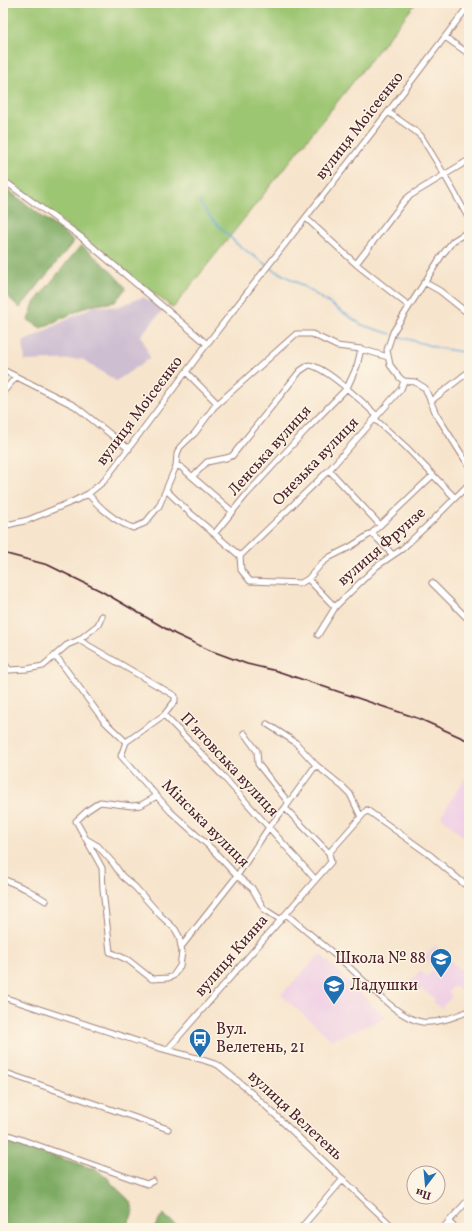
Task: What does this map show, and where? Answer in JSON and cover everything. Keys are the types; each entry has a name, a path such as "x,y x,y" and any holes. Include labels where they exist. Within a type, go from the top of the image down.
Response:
{"street":[{"name":"вулиця Моісеєнко","path":"3,526 28,520 88,494 104,481 207,344 388,112 469,5"},
{"path":"445,37 469,54"},
{"path":"388,112 421,136 469,219"},
{"path":"356,264 405,200 444,174 469,160"},
{"path":"3,180 81,237 207,344"},
{"path":"306,218 356,264 409,306"},
{"path":"469,231 458,237 448,247 409,306 394,332 387,350 394,372 404,380 415,382 425,388 436,414 469,466"},
{"path":"424,282 440,291 465,311"},
{"path":"88,494 103,509 126,525 134,528 145,523 159,506 176,466 177,454 180,447 196,433 217,404 296,334 312,334 337,346 361,349 388,357"},
{"name":"Ленська вулиця","path":"215,534 232,512 306,430 347,388 357,366 361,349"},
{"path":"193,476 207,462 232,456 300,371 309,365 320,369 347,388 455,498"},
{"path":"3,370 75,406 129,449"},
{"path":"186,372 217,404"},
{"path":"431,400 467,373"},
{"path":"3,392 16,377"},
{"name":"Онезька вулиця","path":"240,556 329,470 401,389 404,380"},
{"path":"176,466 179,466 193,476 232,512"},
{"path":"329,470 380,525"},
{"path":"166,490 240,556 241,570 250,581 301,583 308,579 322,563 330,557 350,547 372,533 433,475"},
{"name":"вулиця Фрунзе","path":"318,635 335,607 378,566 402,549 469,484"},
{"path":"372,533 393,555"},
{"path":"308,579 335,607"},
{"path":"432,583 469,620"},
{"path":"3,661 9,670 27,670 43,666 98,625 102,616"},
{"name":"П’ятовська вулиця","path":"79,640 175,696 174,701 164,715 221,774 315,879"},
{"path":"54,657 59,660 104,721 126,742 164,715"},
{"path":"267,724 295,742 316,764 343,787 350,794 361,817"},
{"path":"244,733 257,751 258,764 288,802"},
{"name":"Мінська вулиця","path":"126,742 121,756 171,812 211,848 237,876 252,888 264,909 281,920"},
{"path":"181,947 237,876 269,827 285,808 316,764"},
{"path":"86,839 98,846 122,876 135,887 179,936 181,947 180,966 173,976 168,978 152,979 128,960 110,952 102,868 76,821 100,802 132,806 141,805 156,796"},
{"path":"285,808 329,853 367,810 430,855 469,888"},
{"name":"вулиця Кияна","path":"167,1050 331,862 329,853"},
{"path":"3,879 26,889 46,901"},
{"path":"286,914 348,966 390,1004 409,1018 422,1022 430,1022 450,1018 469,1011"},
{"name":"вулиця Велетень","path":"3,997 149,1045 200,1059 222,1068 246,1088 394,1228"},
{"path":"3,1072 168,1129"},
{"path":"3,1133 147,1184 154,1181"},
{"path":"301,1228 343,1179"},
{"path":"443,1228 469,1200"},
{"path":"448,1222 456,1228"}],"shaded area":[{"path":"143,297 163,310 141,335 150,358 116,381 82,359 25,361 23,342 94,306 117,307"},
{"path":"469,772 469,842 441,816"},
{"name":"Школа № 88","path":"435,946 448,955 446,958 461,970 465,968 469,973 469,990 465,994 454,986 448,991 452,996 441,1008 433,1002 435,999 422,989 419,991 410,982 420,971 427,976 434,969 425,957"},
{"name":"Ладушки","path":"320,954 386,1018 332,1040 281,995"}],"green space":[{"path":"3,3 416,3 173,308 3,176"},
{"path":"3,186 74,241 20,308 3,292"},
{"path":"81,245 108,268 126,288 115,302 88,306 41,328 28,320 34,303"},
{"path":"3,1139 97,1170 107,1177 131,1203 134,1211 126,1228 3,1228"},
{"path":"163,1214 179,1228 154,1228"}],"waterway":[{"path":"199,202 211,218 238,245 274,270 300,284 362,325 391,334"},
{"path":"394,335 438,348 469,353"}],"railway":[{"path":"3,553 48,565 101,591 175,634 209,650 247,664 277,671 420,719 469,741"}],"place":[{"name":"Школа № 88","path":"441,978"},
{"name":"Ладушки","path":"334,1006"},
{"name":"Вул. Велетень, 21","path":"200,1058"}]}
